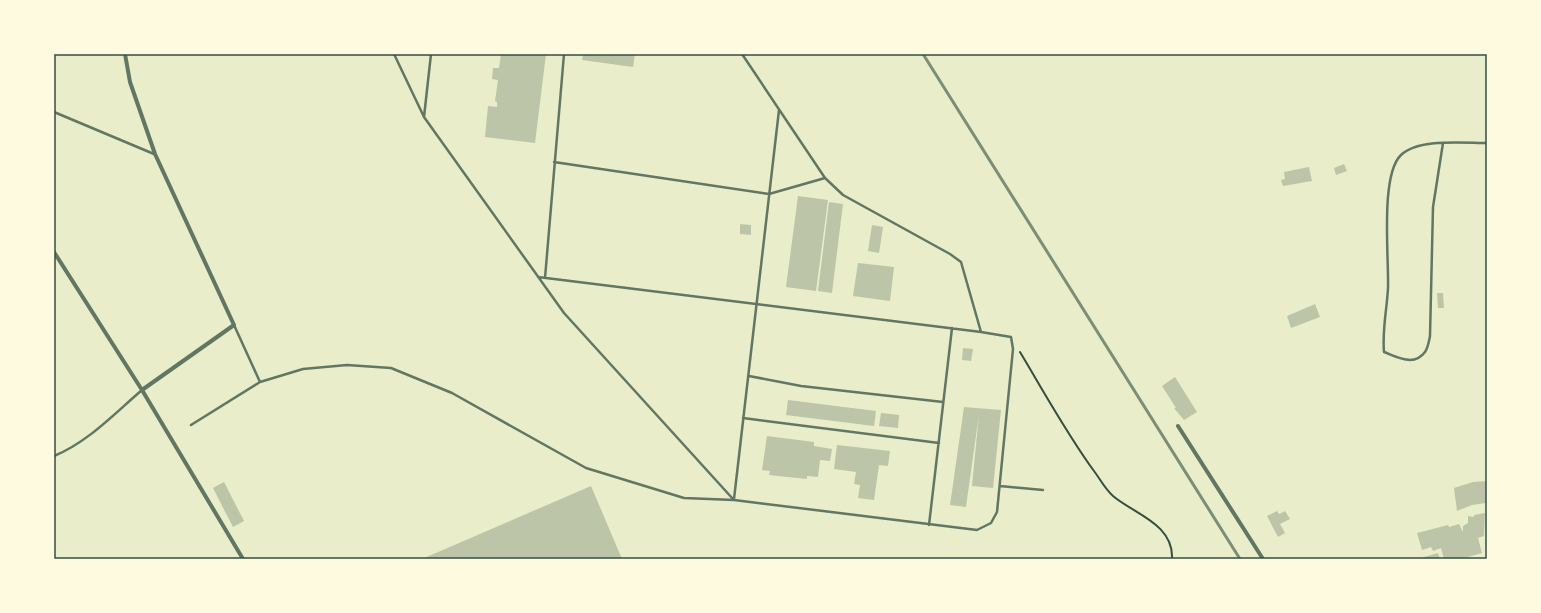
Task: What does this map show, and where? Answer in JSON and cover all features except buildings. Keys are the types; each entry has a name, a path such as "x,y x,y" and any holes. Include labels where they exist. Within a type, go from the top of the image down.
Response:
{"street":[{"path":"125,54 130,82 155,154 234,325 142,390"},
{"path":"54,252 142,390 243,559"},
{"path":"1178,426 1263,559"}],"lane":[{"path":"394,54 424,117 564,313 734,500"},
{"path":"424,117 431,54"},
{"path":"545,278 564,54"},
{"path":"742,54 825,178 843,195 950,254 961,262 981,332"},
{"path":"734,500 779,110"},
{"path":"54,112 155,154"},
{"path":"1443,143 1433,207 1430,336 1426,352 1416,358 1404,361 1384,352 1383,337 1388,289 1388,196 1393,165 1402,154 1414,147 1443,143 1487,143"},
{"path":"554,162 769,194 825,178"},
{"path":"191,425 260,382 303,369 346,365 391,368 452,393 586,468 684,498 734,500 977,530 991,523 997,512 1013,349 1011,338 952,328 538,277"},
{"path":"234,325 260,382"},
{"path":"929,525 952,328"},
{"path":"749,376 801,386 943,402"},
{"path":"54,456 70,449 82,441 142,390"},
{"path":"743,418 939,443"},
{"path":"1000,486 1042,490"}],"path":[{"path":"1019,351 1085,459 1112,495 1149,519 1165,534 1172,553 1172,559"}],"railway":[{"path":"923,54 1240,559"}]}
